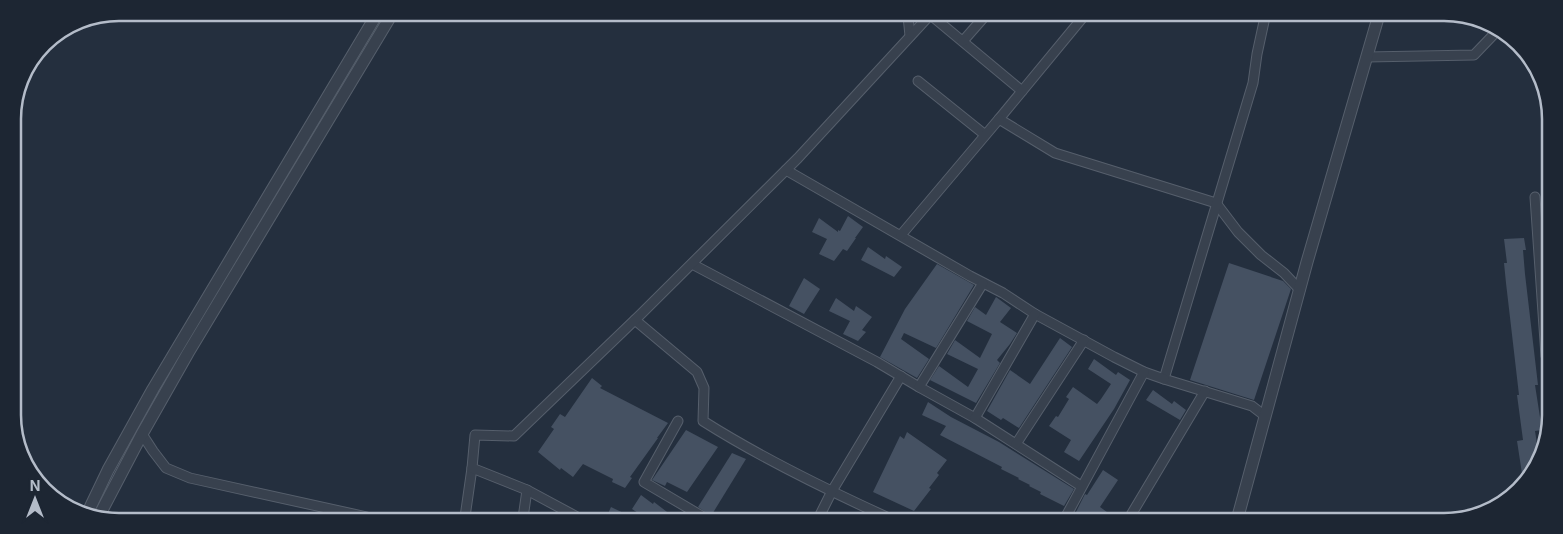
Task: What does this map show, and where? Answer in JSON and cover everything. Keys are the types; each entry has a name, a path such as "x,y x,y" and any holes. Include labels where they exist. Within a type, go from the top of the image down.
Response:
{"street":[{"path":"90,508 108,470 153,389 373,21"},
{"path":"102,511 142,434 188,353 388,21"},
{"path":"908,21 910,36"},
{"path":"466,513 475,435 514,436 635,320 786,170 925,21"},
{"path":"937,21 1022,90"},
{"path":"963,41 981,21"},
{"path":"902,235 1080,21"},
{"path":"1164,379 1253,83 1264,21"},
{"path":"1239,513 1377,21"},
{"path":"1367,57 1474,55 1493,34"},
{"path":"918,81 984,134"},
{"path":"999,118 1055,153 1216,203 1238,232 1300,290"},
{"path":"786,170 902,235 1035,314 1144,372 1252,406 1265,416"},
{"path":"1536,197 1542,274"},
{"path":"692,264 901,376 975,418 1082,486"},
{"path":"919,387 983,283"},
{"path":"975,418 1035,314"},
{"path":"635,320 697,372 704,388 703,421 737,443 878,513"},
{"path":"1016,444 1084,340"},
{"path":"1068,513 1144,372"},
{"path":"821,513 832,491 901,376"},
{"path":"1132,513 1205,390"},
{"path":"678,421 644,482 697,513"},
{"path":"142,434 166,468 190,478 349,513"},
{"path":"472,468 526,490 564,513"},
{"path":"524,513 526,490"}],"building":[{"path":"848,216 863,227 847,251 843,249 834,261 819,254 827,239 812,232 819,218 838,232"},
{"path":"1524,238 1526,250 1523,250 1525,274 1538,385 1535,385 1541,425 1540,430 1535,431 1537,446 1532,458 1522,473 1517,441 1523,440 1504,263 1507,263 1504,239"},
{"path":"868,247 885,259 886,256 902,267 894,277 861,260"},
{"path":"1229,263 1283,281 1291,289 1254,400 1190,380"},
{"path":"937,264 974,285 936,348 904,333 901,339 929,359 917,378 880,357 905,309"},
{"path":"804,278 820,289 804,314 789,306"},
{"path":"996,297 1011,308 1000,322 1017,333 997,360 1000,363 976,403 930,380 939,366 968,387 978,369 947,354 955,340 980,358 992,334 967,321 975,307 986,315"},
{"path":"836,298 854,311 856,306 872,317 862,330 866,332 858,341 843,334 850,321 829,311"},
{"path":"1060,338 1072,347 1019,428 987,411 1010,370 1030,384"},
{"path":"1094,359 1116,375 1118,372 1130,380 1114,409 1079,461 1064,452 1071,440 1049,426 1056,416 1058,417 1069,399 1066,397 1073,387 1097,404 1101,399 1111,384 1088,369"},
{"path":"592,378 602,386 600,388 668,423 630,477 632,478 625,488 612,482 613,479 583,464 573,477 561,468 560,470 538,452 554,429 551,427 560,414 565,417"},
{"path":"1153,390 1172,404 1174,401 1186,410 1180,420 1146,400"},
{"path":"928,402 951,417 999,442 1074,489 1064,506 1040,494 1041,492 1001,469 1002,467 940,435 946,426 922,415"},
{"path":"686,430 718,447 687,492 667,482 665,486 652,480"},
{"path":"907,432 947,460 937,473 939,475 929,488 931,489 914,511 873,492 900,436 904,439"},
{"path":"732,453 746,459 713,513 707,513 698,507"},
{"path":"1103,470 1118,480 1100,507 1108,513 1076,513 1085,494 1087,495"},
{"path":"641,495 668,513 638,513 632,509"},
{"path":"611,507 624,513 608,513"}]}
